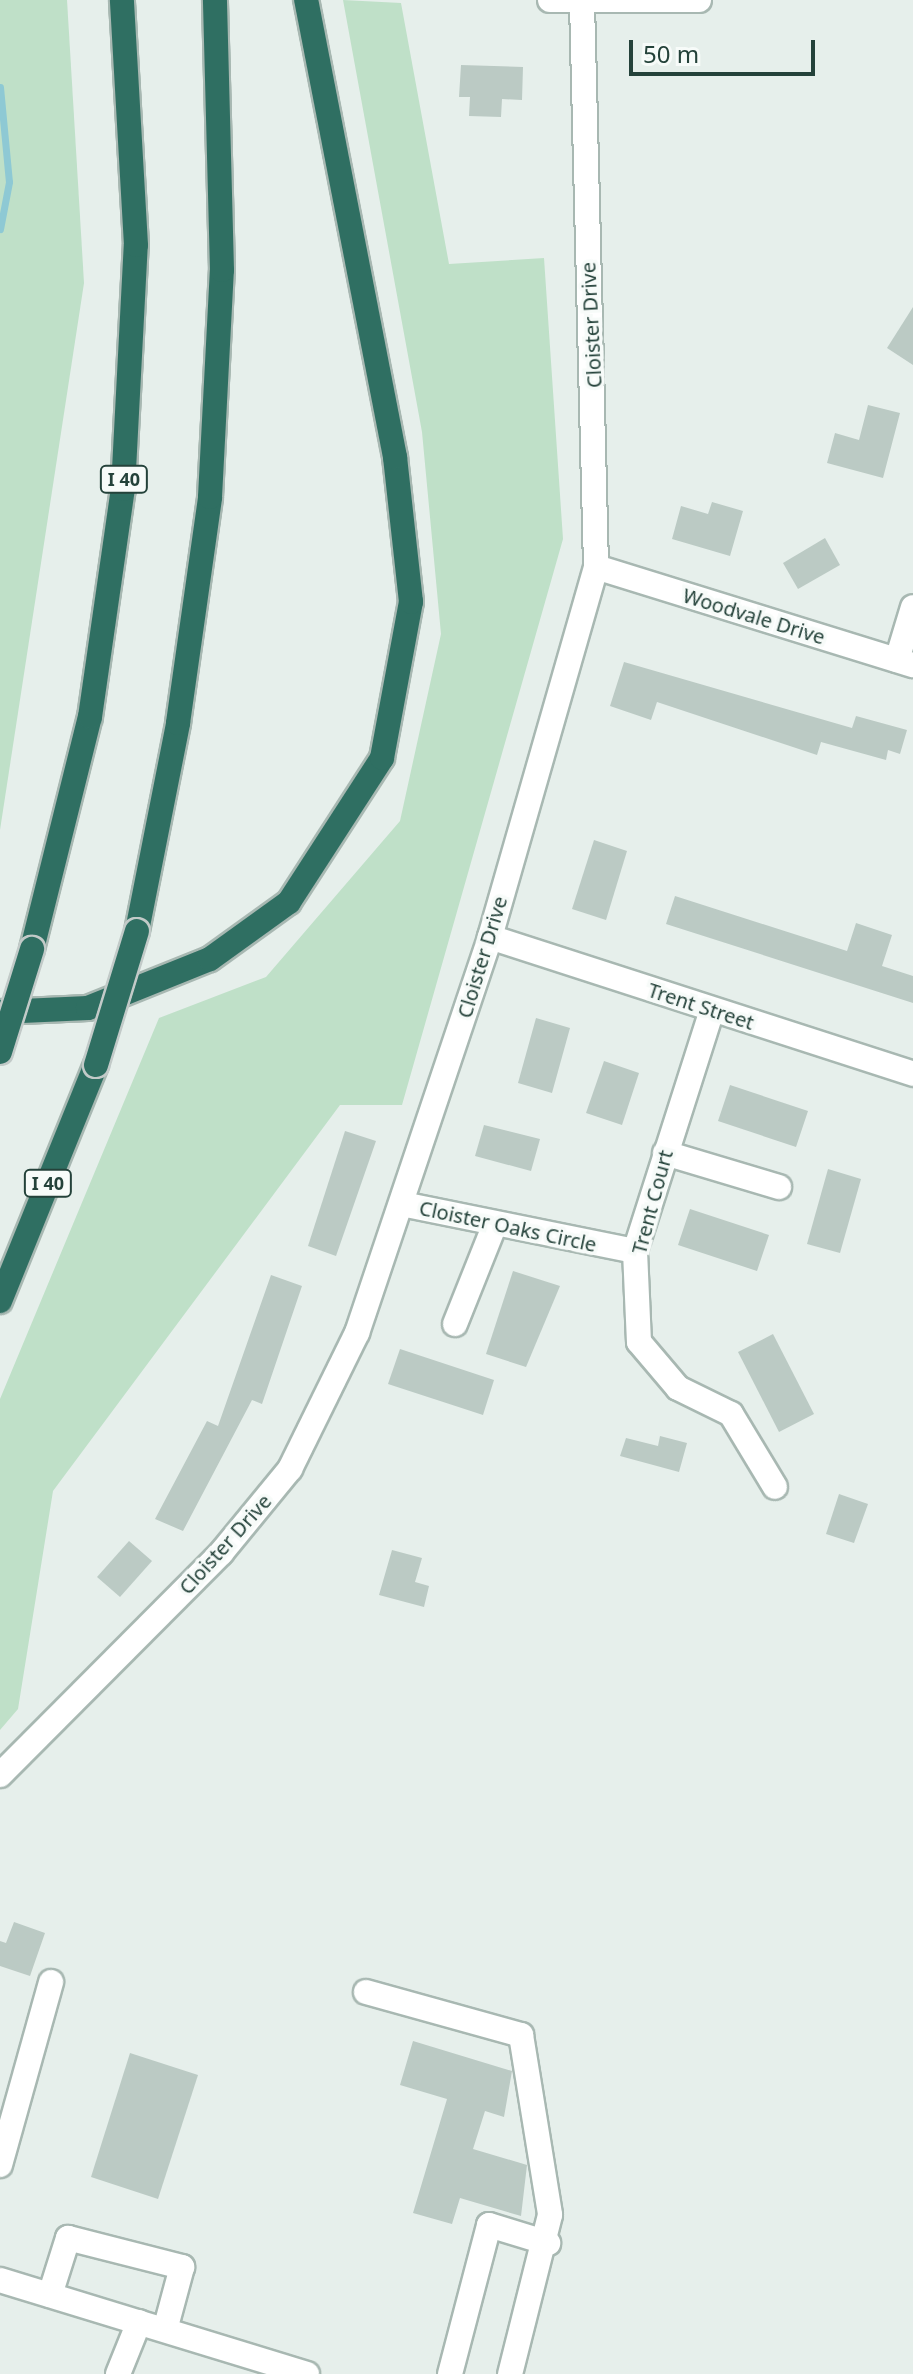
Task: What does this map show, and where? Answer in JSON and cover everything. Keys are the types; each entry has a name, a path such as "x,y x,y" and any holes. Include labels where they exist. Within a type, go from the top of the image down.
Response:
{"highway":[{"name":"I 40","path":"0,1052 32,949 90,717 123,489 136,245 122,0"},
{"name":"I 40","path":"0,1301 96,1065 137,931 178,723 210,497 222,270 215,0"},
{"path":"0,1012 88,1008 210,959 289,902 382,758 411,602 395,457 306,0"}],"street":[{"path":"550,0 582,3 688,0"},
{"name":"Cloister Drive","path":"0,1775 221,1553 290,1469 357,1333 490,937 596,567 582,3"},
{"name":"Woodvale Drive","path":"596,567 905,663"},
{"path":"905,663 913,607"},
{"name":"Trent Street","path":"490,937 913,1074"},
{"name":"Trent Court","path":"712,1010 665,1153 625,1250 639,1342 678,1388 731,1414 775,1487"},
{"path":"665,1153 779,1187"},
{"name":"Cloister Oaks Circle","path":"402,1204 625,1250"},
{"path":"455,1324 495,1224"},
{"path":"0,2165 51,1982"},
{"path":"366,1992 521,2035 542,2136 548,2243 510,2374"},
{"path":"450,2374 489,2225 548,2243"},
{"path":"50,2295 68,2238 182,2267 165,2330"},
{"path":"0,2280 307,2374"},
{"path":"118,2374 139,2322"}],"green space":[{"path":"0,0 67,0 84,283 0,830"},
{"path":"343,0 401,3 449,264 544,258 563,539 402,1105 340,1105 53,1491 18,1709 0,1730 0,1399 159,1018 266,977 400,821 441,634 422,432"}],"building":[{"path":"461,65 523,67 522,100 502,99 501,117 469,116 470,97 459,97"},
{"path":"913,307 913,365 887,348"},
{"path":"868,405 900,413 883,478 827,463 835,433 859,440"},
{"path":"712,502 743,511 730,556 672,539 681,506 708,514"},
{"path":"825,538 840,565 798,589 783,563"},
{"path":"624,662 852,728 856,716 907,730 900,754 888,750 886,760 821,742 817,755 657,702 651,720 610,706"},
{"path":"594,840 627,851 606,920 572,909"},
{"path":"675,896 847,951 856,923 892,935 882,966 913,976 913,1003 666,924"},
{"path":"536,1018 570,1028 552,1093 518,1083"},
{"path":"604,1061 639,1073 622,1125 586,1113"},
{"path":"730,1085 808,1111 796,1147 718,1121"},
{"path":"484,1125 540,1139 531,1171 475,1156"},
{"path":"345,1131 376,1141 336,1256 308,1246"},
{"path":"828,1169 861,1179 840,1253 807,1244"},
{"path":"690,1209 769,1235 757,1271 678,1245"},
{"path":"513,1271 560,1286 526,1367 486,1354"},
{"path":"271,1275 302,1286 262,1404 252,1400 183,1531 155,1519 207,1421 218,1426"},
{"path":"773,1334 814,1414 779,1432 738,1352"},
{"path":"400,1349 494,1380 483,1415 388,1384"},
{"path":"660,1436 687,1443 679,1472 620,1456 626,1438 658,1446"},
{"path":"839,1494 868,1504 854,1543 826,1534"},
{"path":"129,1541 152,1561 120,1597 97,1577"},
{"path":"392,1550 422,1558 415,1582 429,1586 424,1607 379,1595"},
{"path":"14,1922 45,1933 30,1976 0,1966 0,1941 6,1943"},
{"path":"413,2041 512,2071 504,2117 485,2111 473,2149 527,2165 521,2216 460,2198 452,2224 413,2213 447,2099 400,2085"},
{"path":"130,2053 198,2075 158,2199 91,2177"}],"waterway":[{"path":"0,87 9,182 0,229"}]}
